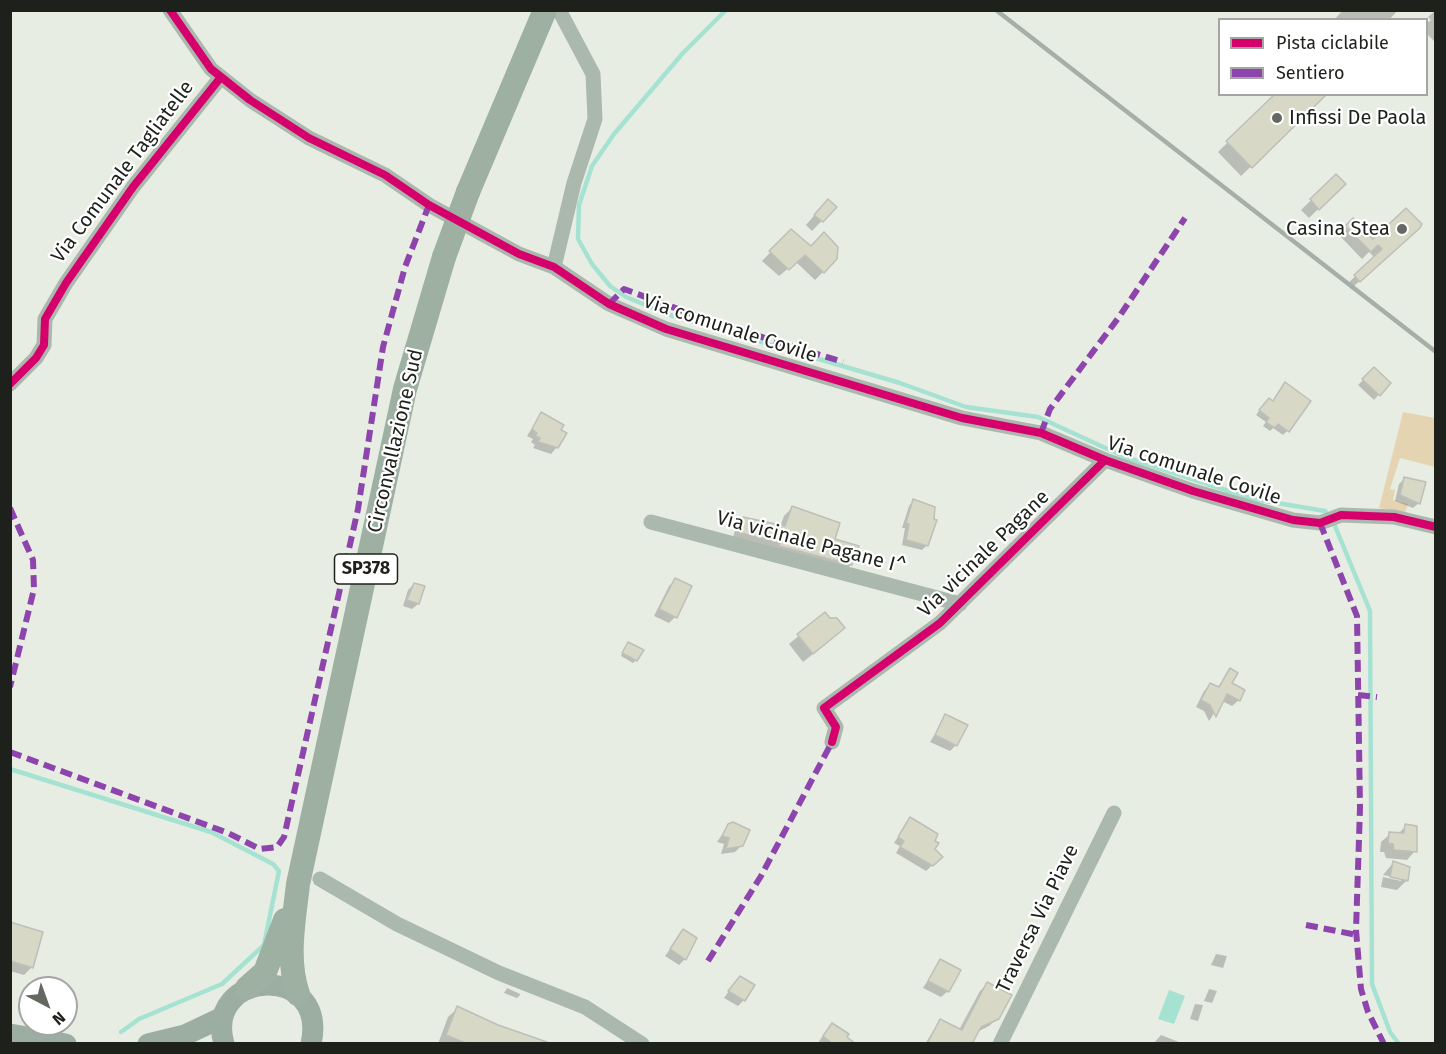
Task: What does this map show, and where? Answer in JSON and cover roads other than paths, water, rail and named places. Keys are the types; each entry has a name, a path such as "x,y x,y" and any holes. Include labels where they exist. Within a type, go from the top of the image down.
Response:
{"main road":[{"name":"Circonvallazione Sud","path":"311,1044 312,1018 307,1005 298,994 292,976 291,945 309,881 405,389 444,257 468,192 545,10"},
{"name":"SP378","path":"223,1017 237,996 265,972 309,881"},
{"path":"247,988 273,984 286,987 298,994"},
{"path":"148,1044 185,1035 223,1017"},
{"path":"223,1017 224,1044"},
{"path":"10,1034 66,1044"}],"street":[{"name":"Via comunale Covile","path":"170,10 211,69 250,100 309,138 385,175 429,205 519,254 554,267 616,308 666,329 962,418 1041,433 1105,460 1215,498 1293,520 1320,523 1341,515 1394,517 1436,527"},
{"path":"554,267 574,183 595,119 592,74 559,10"},
{"name":"Via Comunale Tagliatelle","path":"10,384 36,358 44,345 45,319 66,283 133,187 221,77"},
{"name":"Via vicinale Pagane","path":"832,742 836,727 824,708 940,623 1105,460"},
{"name":"Via vicinale Pagane I^","path":"651,522 960,604"},
{"name":"Traversa Via Piave","path":"1000,1044 1114,813"},
{"path":"309,881 499,973 585,1007 642,1044"}],"water":[{"path":"1169,990 1185,996 1174,1024 1158,1019"}],"waterway":[{"path":"726,10 683,53 614,134 592,166 579,205 578,239 592,264 610,286 626,297 670,315 900,383 966,407 1038,417 1125,457 1253,499 1325,511 1335,526 1370,611 1372,984 1390,1032 1399,1044"},
{"path":"10,769 211,832 273,864 279,871 264,945 222,984 139,1019 121,1032"}],"railway":[{"path":"996,10 1436,352"}],"place":[{"name":"Infissi De Paola","path":"1277,118"},
{"name":"Casina Stea","path":"1402,229"}]}
